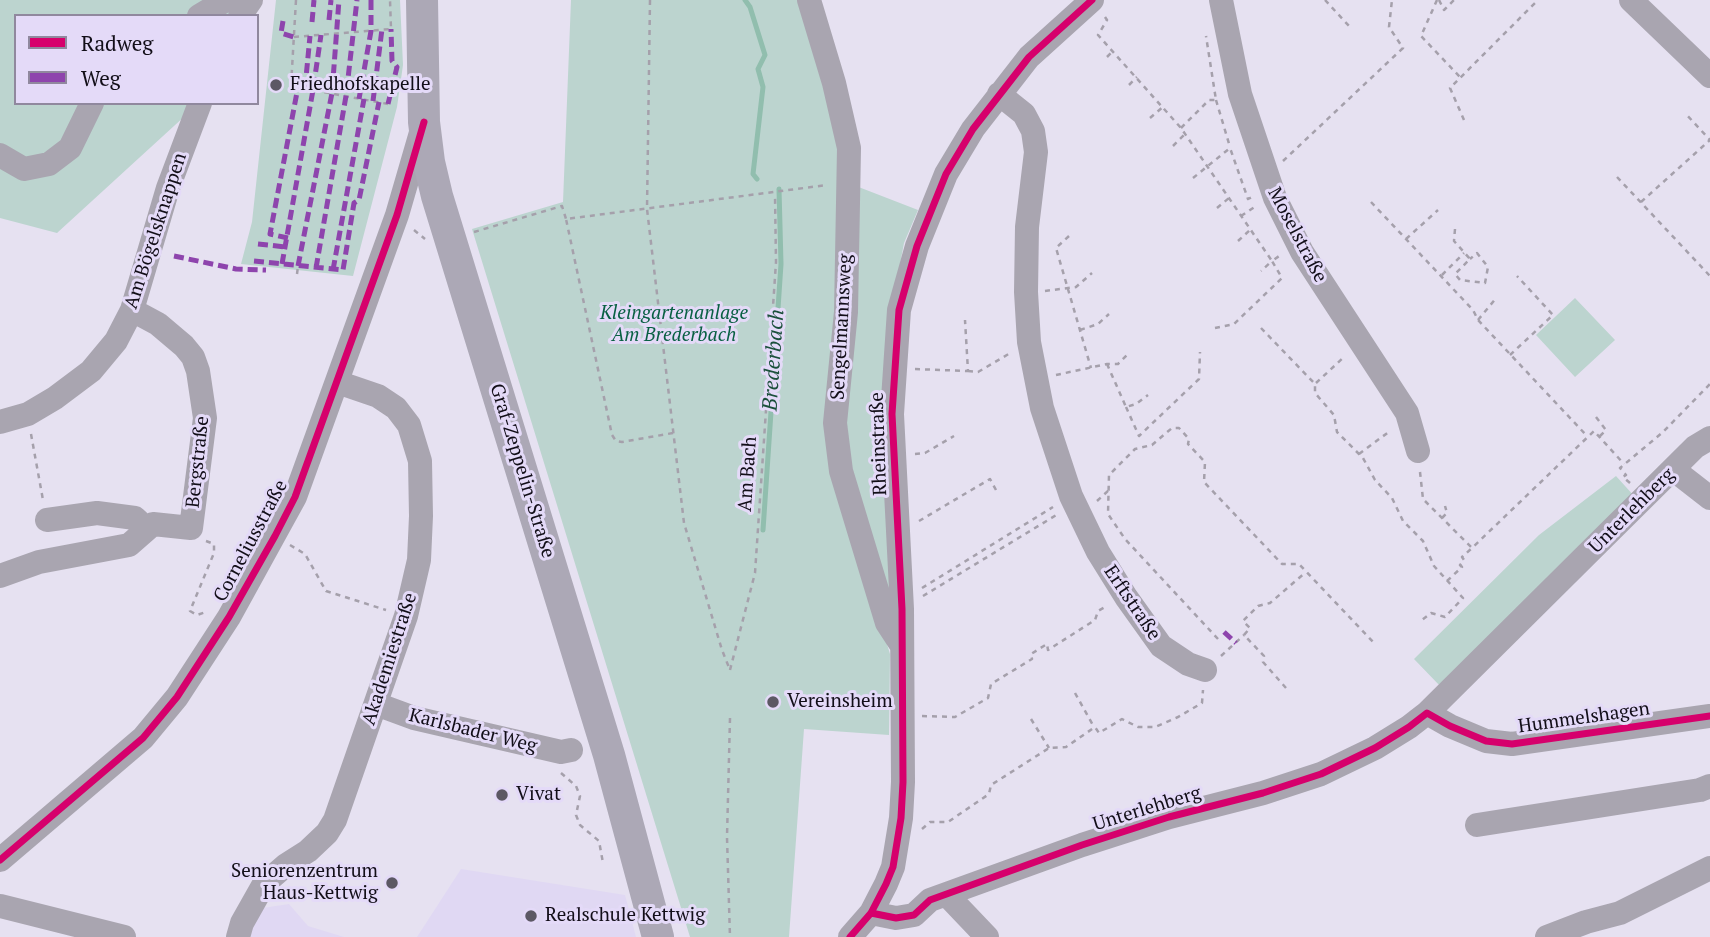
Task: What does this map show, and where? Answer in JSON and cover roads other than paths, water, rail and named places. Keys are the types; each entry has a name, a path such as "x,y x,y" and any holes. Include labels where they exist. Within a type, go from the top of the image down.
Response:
{"main road":[{"name":"Graf-Zeppelin-Straße","path":"422,0 424,122 437,196 609,755 658,937"}],"street":[{"path":"202,14 226,0"},
{"name":"Sengelmannsweg","path":"809,0 834,83 849,148 846,312 835,424 841,471 887,623 902,647"},
{"path":"1631,0 1710,76"},
{"name":"Moselstraße","path":"1222,1 1240,94 1265,191 1407,413 1418,451"},
{"name":"Rheinstraße","path":"850,937 871,913 886,884 898,841 904,782 902,599 892,414 899,310 917,246 946,173 973,129 1029,57 1096,5"},
{"name":"Erftstraße","path":"999,94 1024,114 1033,131 1036,152 1027,227 1026,292 1029,342 1042,408 1072,500 1098,552 1161,646 1188,664 1205,670"},
{"path":"0,155 24,169 49,164 70,148 91,105"},
{"name":"Am Bögelsknappen","path":"0,422 28,414 46,404 91,371 116,341 132,310 168,188 199,105"},
{"name":"Corneliusstraße","path":"0,860 143,738 177,697 229,617 295,497 397,215 424,122"},
{"path":"397,215 437,196"},
{"name":"Bergstraße","path":"0,576 39,562 129,545 153,524 191,528 205,418 198,371 193,357 165,329 132,310"},
{"name":"Akademiestraße","path":"238,937 242,922 264,884 308,851 327,833 335,820 406,616 419,560 420,461 409,425 396,408 378,396 337,382"},
{"name":"Unterlehberg","path":"871,913 895,918 914,915 939,898 1082,845 1321,774 1375,748 1427,713 1636,492 1674,470 1695,447 1710,438"},
{"path":"1674,470 1710,498"},
{"path":"47,520 97,513 135,518 147,529"},
{"name":"Karlsbader Weg","path":"376,704 414,718 566,751"},
{"name":"Hummelshagen","path":"1427,713 1486,741 1512,744 1710,716"},
{"path":"1478,825 1700,790 1710,786"},
{"path":"1547,937 1620,913 1710,868"},
{"path":"886,884 911,897 939,898 987,937"},
{"path":"0,906 124,937"}],"waterway":[{"name":"Brederbach","path":"745,0 750,7 765,55 758,69 763,87 753,174 757,179"},
{"name":"Brederbach","path":"763,530 781,264 779,189"}],"place":[{"name":"Friedhofskapelle","path":"276,85"},
{"name":"Vereinsheim","path":"773,702"},
{"name":"Vivat","path":"502,795"},
{"name":"Seniorenzentrum Haus-Kettwig","path":"392,883"},
{"name":"Realschule Kettwig","path":"531,916"}],"park label":[{"name":"Kleingartenanlage Am Brederbach","path":"674,325"}]}
